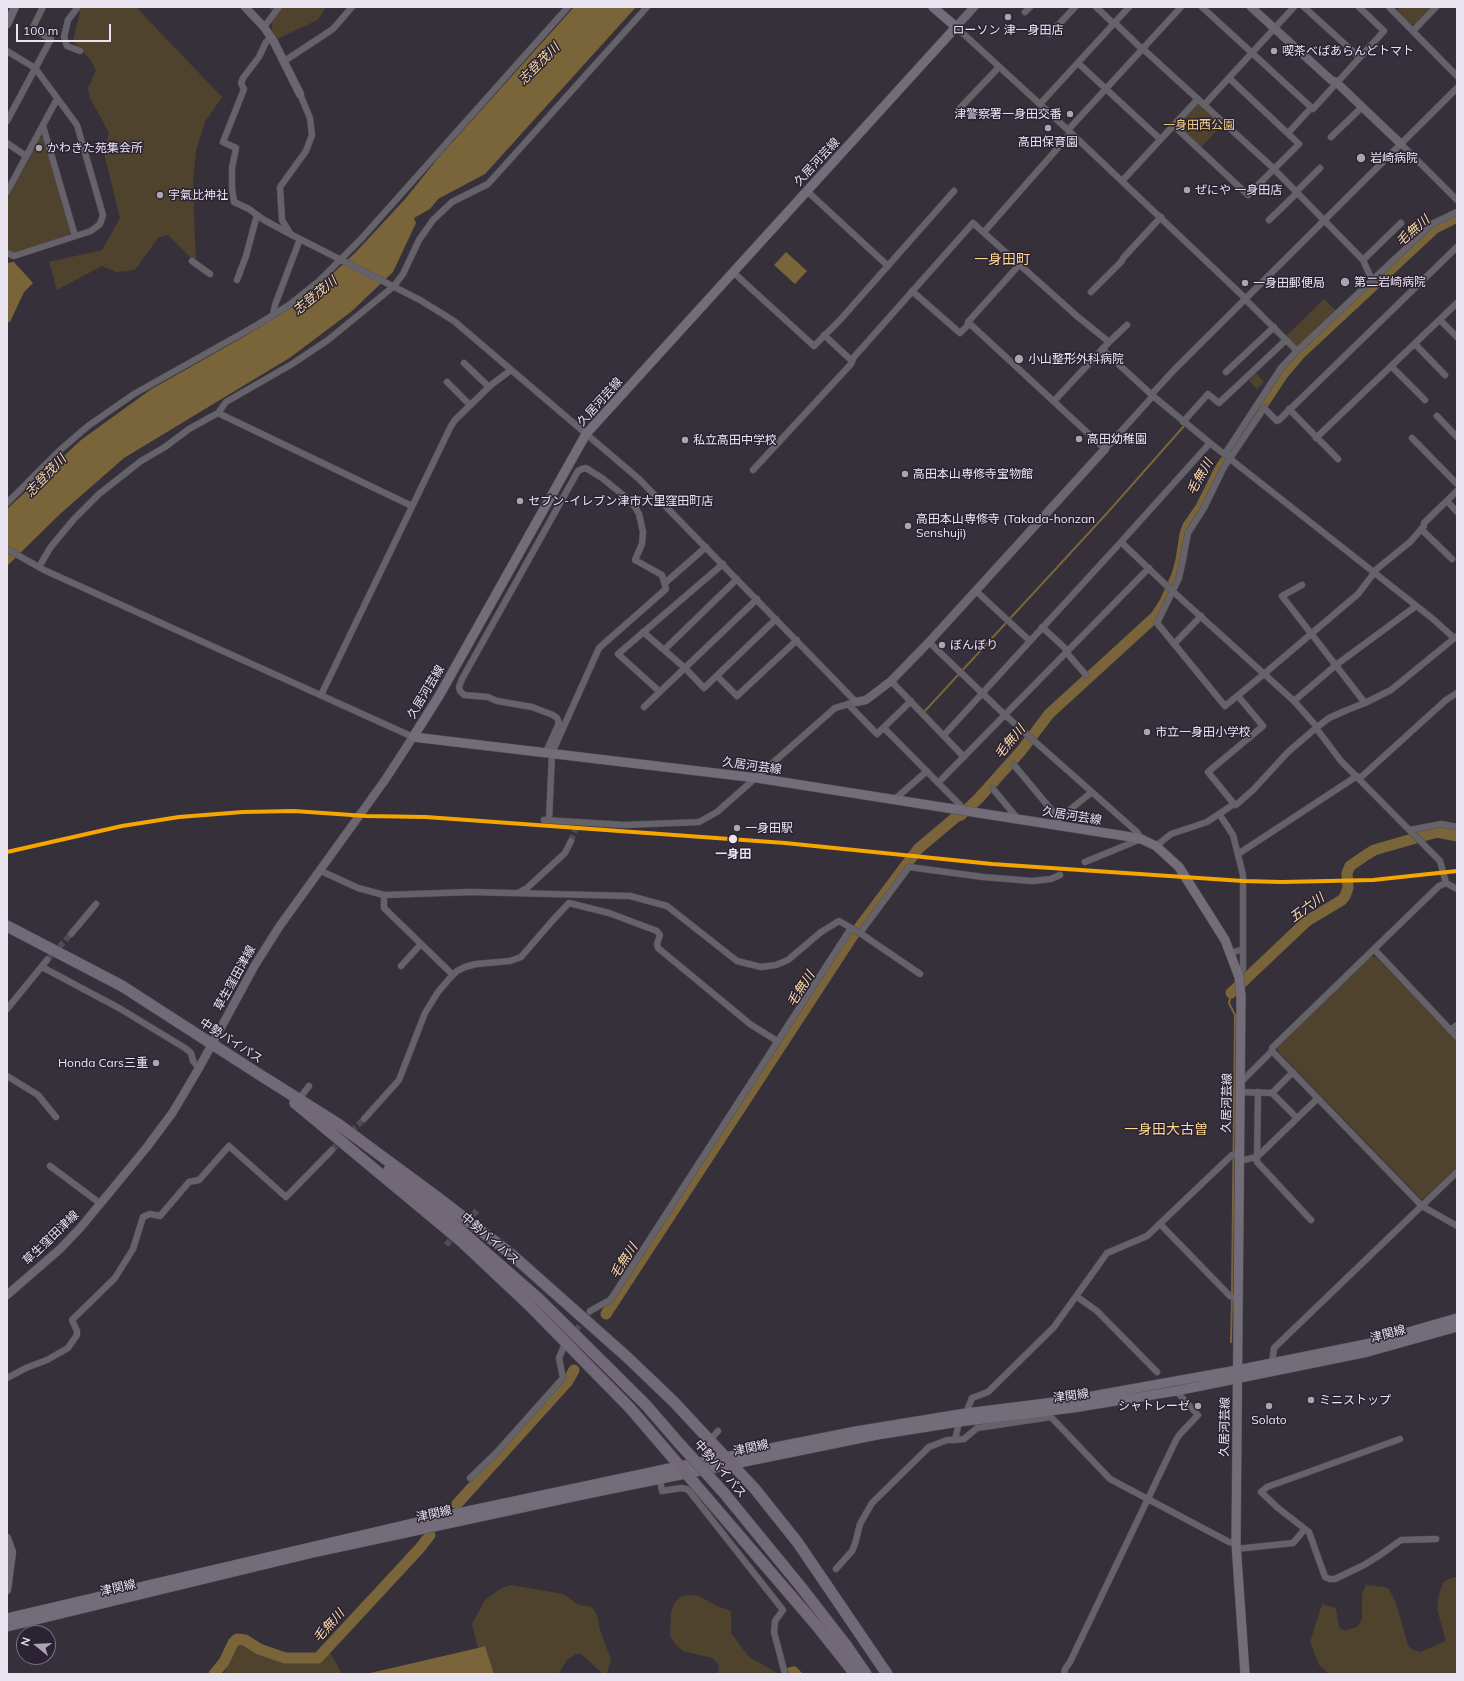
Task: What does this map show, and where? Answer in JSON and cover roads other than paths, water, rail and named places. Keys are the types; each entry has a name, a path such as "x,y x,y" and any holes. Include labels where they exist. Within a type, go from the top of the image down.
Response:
{"highway":[{"name":"中勢バイパス","path":"7,926 122,986 265,1078 359,1145 426,1201 528,1290 645,1404 724,1493 801,1587 846,1645 866,1674"},
{"path":"265,1078 338,1124 511,1254 627,1357 674,1402 755,1489 798,1543 887,1674"},
{"path":"265,1078 461,1241 531,1307 619,1397 684,1470 817,1626 855,1674"}],"main road":[{"path":"7,24 15,7"},
{"path":"245,7 264,27 271,38 300,94"},
{"path":"933,7 956,27 974,7"},
{"path":"1251,7 1331,80 1336,82 1401,144"},
{"name":"久居河芸線","path":"956,27 734,273 586,434 439,696 414,737 757,778 1141,839 1156,846 1179,867 1225,940 1239,976 1241,996 1240,1088 1236,1156 1234,1298 1237,1374 1236,1546 1245,1674"},
{"path":"852,703 866,700 891,681 929,642 1106,449"},
{"name":"草生窪田津線","path":"7,1295 60,1249 82,1227 147,1147 173,1112 199,1068 255,965 278,927 326,863 414,737"},
{"name":"津関線","path":"728,1461 959,1422 1073,1408 1176,1391 1272,1363 1366,1344 1457,1318"},
{"name":"津関線","path":"7,1618 439,1517 728,1461 856,1431 966,1413 1070,1400 1368,1352 1457,1327"},
{"name":"津関線","path":"7,1627 346,1546 660,1480 684,1470"},
{"path":"7,1538 12,1552 7,1590"}],"street":[{"path":"7,121 50,38 32,29 43,7"},
{"path":"78,7 68,20 64,37 67,46 80,51"},
{"path":"264,27 279,7"},
{"path":"283,62 333,29 352,7"},
{"path":"7,503 59,451 94,422 134,394 289,305 319,281 366,234 568,7"},
{"path":"39,567 50,548 74,519 99,494 141,460 165,447 189,429 218,413 226,402 292,364 328,340 393,286 403,274 419,240 433,220 452,202 488,184 646,7"},
{"path":"1025,12 1030,7"},
{"path":"1050,34 1075,7"},
{"path":"1096,7 1271,166 1363,260 1372,280"},
{"path":"1040,104 1129,7"},
{"path":"984,232 1106,89 1181,7"},
{"path":"1202,7 1311,108"},
{"path":"1204,105 1294,7"},
{"path":"1304,7 1359,57"},
{"path":"1288,133 1311,108 1313,109 1384,30 1359,7"},
{"path":"1389,7 1457,76"},
{"path":"1413,31 1436,7"},
{"path":"956,27 1161,217 1246,299 1297,351"},
{"path":"271,38 266,42 259,57 242,78 240,83 244,89 224,142 236,148 232,168 234,202 292,235 420,300 454,322 639,479 797,640 877,734 911,701"},
{"path":"7,50 35,68 79,128 103,215 100,224 96,228 14,256 7,253"},
{"path":"1078,63 1160,139"},
{"path":"960,108 999,67"},
{"path":"1173,125 1248,195 1299,144 1229,78"},
{"path":"969,324 1106,449 1168,376 1457,88"},
{"path":"292,235 282,220 280,187 306,151 312,135 310,118 300,94"},
{"path":"7,192 57,99"},
{"path":"1122,181 1198,99"},
{"path":"1331,137 1362,106"},
{"path":"43,126 75,236"},
{"path":"7,143 26,156"},
{"path":"1401,144 1456,196"},
{"path":"1268,220 1320,168"},
{"path":"807,191 888,266"},
{"path":"734,273 814,346 840,320 954,191"},
{"path":"1457,212 1432,224 1297,351 1281,368 1228,457 1204,508 1188,533 1183,566 1157,623 1225,706 1358,594 1374,573 1410,542 1424,523 1457,491"},
{"path":"237,280 246,256 257,215"},
{"path":"1092,292 1161,217"},
{"path":"753,470 852,362 854,357 973,223 1078,317 1109,342"},
{"path":"1363,260 1401,223"},
{"path":"273,315 275,304 300,239"},
{"path":"1228,457 1264,408 1277,421 1457,247"},
{"path":"192,261 210,274"},
{"path":"912,291 960,333 1020,264"},
{"path":"1316,438 1416,344 1457,303"},
{"path":"1440,320 1457,337"},
{"path":"1054,401 1102,349 1127,325"},
{"path":"1226,372 1274,327"},
{"path":"824,335 852,362"},
{"path":"1183,422 1208,394 1218,403 1236,388 1286,340"},
{"path":"1416,344 1445,375"},
{"path":"1102,349 1152,396 1183,422 1456,637 1391,690 1329,718 1288,752 1253,790 1236,805 1234,804 1208,822 1171,834 1156,846"},
{"path":"464,364 489,387"},
{"path":"1392,366 1426,400"},
{"path":"320,695 451,426 489,387 511,370"},
{"path":"447,382 470,405"},
{"path":"1288,409 1338,459"},
{"path":"218,413 412,506"},
{"path":"1437,416 1457,437"},
{"path":"1412,438 1457,484"},
{"path":"944,735 1210,442"},
{"path":"549,752 599,648 666,589 662,575 635,560 642,544 643,532 639,514 635,507 628,499 596,473 586,468 579,470 462,679 459,689 464,695 488,697 497,701 532,707 557,718 558,728 549,752 547,820 624,825 699,822 717,812 835,708 852,703"},
{"path":"1447,501 1457,512"},
{"path":"1421,529 1452,560"},
{"path":"1120,542 1294,701 1333,752 1440,861 1446,883 1457,889"},
{"path":"665,582 706,547"},
{"path":"7,550 39,567 414,737"},
{"path":"660,692 618,654 723,564"},
{"path":"938,783 1149,568"},
{"path":"664,650 737,579"},
{"path":"1302,585 1282,596 1365,703"},
{"path":"976,591 1030,641"},
{"path":"644,707 757,599"},
{"path":"1294,701 1336,665 1416,606"},
{"path":"1174,644 1200,616"},
{"path":"643,632 685,668 704,688 776,619"},
{"path":"1042,627 1067,651 1086,675"},
{"path":"717,676 737,696 797,640"},
{"path":"929,642 1029,737 1137,832 1141,839 1085,862"},
{"path":"891,681 964,756"},
{"path":"1238,854 1358,777 1446,700 1457,693"},
{"path":"1234,804 1208,772 1263,726 1238,696"},
{"path":"884,728 963,808 959,811"},
{"path":"1014,765 1059,819"},
{"path":"895,800 927,771"},
{"path":"993,789 1018,819"},
{"path":"1051,825 1092,792"},
{"path":"1220,815 1233,835 1243,881 1243,969 1239,976"},
{"path":"1410,830 1441,824 1457,827"},
{"path":"516,894 526,888 565,854 571,841"},
{"path":"859,933 909,867 983,877 1032,881 1051,879 1060,875"},
{"path":"320,870 358,888 384,895 471,892 630,896 662,904 672,909 710,941 737,961 757,967 776,965 788,960 822,932 840,920 920,974"},
{"path":"1297,1118 1272,1093 1240,1088 1272,1051 1272,1048 1440,886 1446,883"},
{"path":"364,1119 399,1080 425,1013 438,992 453,975 457,971 476,964 510,961 521,957 569,903 574,894"},
{"path":"384,895 384,908 453,975"},
{"path":"569,903 609,913 657,931 660,935 657,944 658,948 750,1024 777,1041"},
{"path":"71,934 96,904"},
{"path":"590,1311 610,1300 615,1293 777,1041 852,929"},
{"path":"401,966 421,944"},
{"path":"1374,949 1457,1037"},
{"path":"1231,953 1243,950"},
{"path":"7,1009 47,960"},
{"path":"42,967 119,1008 185,1048 192,1054 193,1061 199,1068"},
{"path":"1450,1030 1457,1025"},
{"path":"1272,1051 1422,1206 1457,1226"},
{"path":"1272,1093 1293,1072"},
{"path":"7,1076 38,1096 56,1116"},
{"path":"299,1099 309,1086"},
{"path":"1258,1092 1257,1162 1311,1220"},
{"path":"955,1440 959,1422 966,1413 972,1398 988,1392 1054,1327 1107,1253 1147,1236 1236,1156 1257,1157 1318,1098"},
{"path":"7,1378 26,1368 47,1360 68,1348 77,1331 72,1320 115,1278 133,1248 143,1217 150,1214 160,1216 189,1182 199,1180 229,1146 286,1197 332,1150"},
{"path":"50,1166 101,1204"},
{"path":"1272,1363 1274,1348 1457,1172"},
{"path":"1160,1224 1234,1298"},
{"path":"1076,1296 1097,1311 1157,1372"},
{"path":"470,1478 496,1452 563,1378 559,1358 564,1346"},
{"path":"1064,1674 1065,1669 1070,1662 1180,1434 1198,1415 1176,1391"},
{"path":"836,1569 852,1551 860,1524 872,1503 929,1447 947,1440 964,1439 977,1428 1051,1417 1110,1479 1236,1546 1293,1543 1305,1529"},
{"path":"710,1440 718,1431"},
{"path":"1400,1439 1260,1491 1278,1508 1309,1532 1325,1577 1330,1579 1335,1579 1360,1567 1401,1540 1436,1539"},
{"path":"660,1480 662,1491 681,1488 687,1489 690,1492 783,1610 775,1621 774,1632 784,1674"}],"water":[{"name":"志登茂川","path":"574,7 636,7 485,174 438,199 430,209 414,218 416,223 393,272 352,311 291,357 124,458 60,514 7,566 7,509 81,440 150,390 245,336 313,292 355,253 406,198 438,158"},
{"path":"786,252 807,271 795,284 774,265"},
{"path":"14,262 33,283 24,292 10,322 7,322 7,263"},
{"path":"485,1646 494,1674 366,1674 478,1648"},
{"path":"795,1666 803,1674 789,1674 787,1668"}],"waterway":[{"name":"毛無川","path":"606,1314 852,937 918,849 956,817 961,815 979,798 1021,751 1049,714 1156,616 1165,602 1177,575 1188,526 1201,507 1220,469 1283,374 1301,353 1435,228 1457,217"},
{"path":"924,712 1109,511 1184,426"},
{"name":"五六川","path":"1231,993 1307,921 1342,900 1348,888 1347,873 1350,866 1374,850 1437,832 1457,836"},
{"path":"1231,993 1229,1003 1235,1015 1232,1295"},
{"path":"1231,1342 1232,1299"},
{"name":"毛無川","path":"457,1504 568,1381 574,1370"},
{"name":"毛無川","path":"214,1674 224,1662 233,1643 237,1639 245,1640 259,1649 285,1658 318,1658 420,1548 430,1535"}],"tunnel":[{"path":"571,841 578,822"},
{"path":"47,960 71,934"},
{"path":"332,1150 364,1119"},
{"path":"467,1222 478,1209"},
{"path":"446,1245 455,1235"},
{"path":"565,1345 590,1311"}],"place":[{"name":"ローソン 津一身田店","path":"1008,17"},
{"name":"喫茶べぱあらんどトマト","path":"1274,51"},
{"name":"津警察署一身田交番","path":"1070,114"},
{"name":"高田保育園","path":"1048,128"},
{"name":"かわきた苑集会所","path":"39,148"},
{"name":"岩崎病院","path":"1361,158"},
{"name":"ぜにや 一身田店","path":"1187,190"},
{"name":"宇氣比神社","path":"160,195"},
{"name":"第二岩崎病院","path":"1345,282"},
{"name":"一身田郵便局","path":"1245,283"},
{"name":"小山整形外科病院","path":"1019,359"},
{"name":"高田幼稚園","path":"1079,439"},
{"name":"私立高田中学校","path":"685,440"},
{"name":"高田本山専修寺宝物館","path":"905,474"},
{"name":"セブン-イレブン津市大里窪田町店","path":"520,501"},
{"name":"高田本山専修寺 (Takada-honzan Senshuji)","path":"908,526"},
{"name":"ぼんぼり","path":"942,645"},
{"name":"市立一身田小学校","path":"1147,732"},
{"name":"一身田駅","path":"737,828"},
{"name":"一身田","path":"733,839"},
{"name":"Honda Cars三重","path":"156,1063"},
{"name":"ミニストップ","path":"1311,1400"},
{"name":"シャトレーゼ","path":"1198,1406"},
{"name":"Solato","path":"1269,1406"}],"district":[{"name":"一身田町","path":"1002,260"},
{"name":"一身田大古曽","path":"1166,1130"}],"park label":[{"name":"一身田西公園","path":"1199,125"}]}
